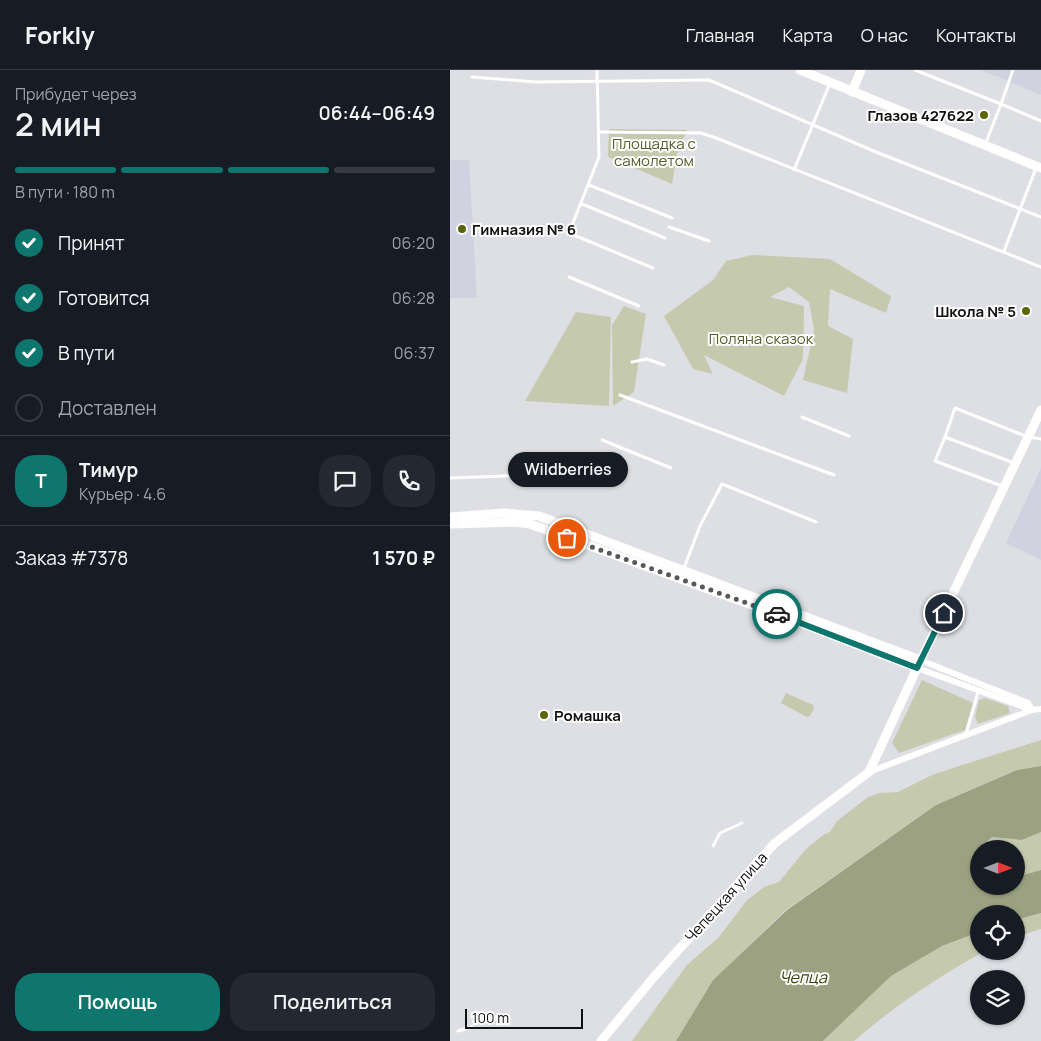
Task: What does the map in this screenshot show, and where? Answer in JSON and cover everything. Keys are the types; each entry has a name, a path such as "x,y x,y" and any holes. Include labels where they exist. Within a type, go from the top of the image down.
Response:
{"street":[{"path":"800,70 1039,167"},
{"path":"852,92 861,70"},
{"path":"869,772 918,664 1041,410"},
{"path":"450,517 503,513 539,516 682,574 918,664 979,691 1032,710"},
{"path":"450,524 515,522 530,524 682,574"},
{"path":"918,664 934,666 1041,708"},
{"path":"1028,703 1032,710"},
{"path":"869,772 966,734 1041,708"},
{"name":"Чепецкая улица","path":"601,1041 653,978 775,843 869,772"}],"lane":[{"path":"597,70 599,157 590,185 569,233 653,268"},
{"path":"914,70 1041,121"},
{"path":"985,146 1013,70"},
{"path":"472,77 536,82 709,80 1041,217"},
{"path":"794,170 830,83"},
{"path":"599,132 701,133 1041,267"},
{"path":"1004,251 1020,208 1039,167"},
{"path":"590,185 672,218"},
{"path":"582,204 664,238"},
{"path":"669,227 709,242"},
{"path":"569,277 639,306"},
{"path":"632,362 647,359 664,365"},
{"path":"620,395 834,475"},
{"path":"1005,487 935,461 955,408 1028,437 1041,439"},
{"path":"802,417 849,436"},
{"path":"945,437 1016,464"},
{"path":"602,440 672,468"},
{"path":"450,478 531,475"},
{"path":"682,574 700,526 722,484 816,522"},
{"path":"966,734 979,691"},
{"path":"713,846 720,833 742,823"},
{"path":"458,1031 472,1027"}],"shaded area":[{"path":"981,70 1041,70 1041,95"},
{"name":"Гимназия № 6","path":"450,160 469,160 477,298 450,298"},
{"path":"1041,468 1041,560 1006,543"}],"green space":[{"name":"Площадка с самолетом","path":"609,129 687,130 677,154 672,184 608,157"},
{"name":"Поляна сказок","path":"752,255 830,259 891,296 886,313 830,289 828,326 853,339 847,393 803,380 814,330 809,302 789,287 770,297 804,306 803,359 784,396 704,355 713,374 693,369 664,316 713,280 726,261"},
{"path":"624,306 646,314 634,392 613,406 612,325"},
{"path":"576,312 611,317 609,406 525,401"},
{"path":"922,680 973,703 965,730 899,753 892,743"},
{"path":"786,693 813,705 814,708 810,716 807,717 781,703"},
{"path":"985,698 1008,706 1010,713 978,724 975,717 979,700"},
{"path":"1041,740 1041,766 1017,770 936,805 786,910 713,980 676,1041 632,1041 687,965 719,937 747,900 764,887 779,882 805,850 823,835 830,832 837,821 868,797 880,793 898,792 932,775"},
{"path":"1041,832 1041,870 1025,874 1025,840 1022,840"},
{"path":"992,837 1022,840 989,840"},
{"path":"1041,913 1041,929 1025,934 1025,917"},
{"path":"970,935 970,960 917,993 854,1041 823,1041 891,976 942,946"}],"water":[{"name":"Чепца","path":"1041,766 1041,832 1022,840 992,837 989,840 970,840 970,895 1025,895 1025,874 1041,870 1041,913 1025,917 1025,905 970,905 970,935 942,946 891,976 823,1041 676,1041 713,980 787,910 936,805 1017,770"}],"way so far":[{"path":"567,538 777,614"}],"place":[{"name":"Глазов 427622","path":"984,115"},
{"name":"Гимназия № 6","path":"462,229"},
{"name":"Школа № 5","path":"1026,311"},
{"name":"Wildberries","path":"567,538"},
{"name":"Ромашка","path":"544,715"}],"route":[{"path":"777,614 917,668 944,613"}]}
